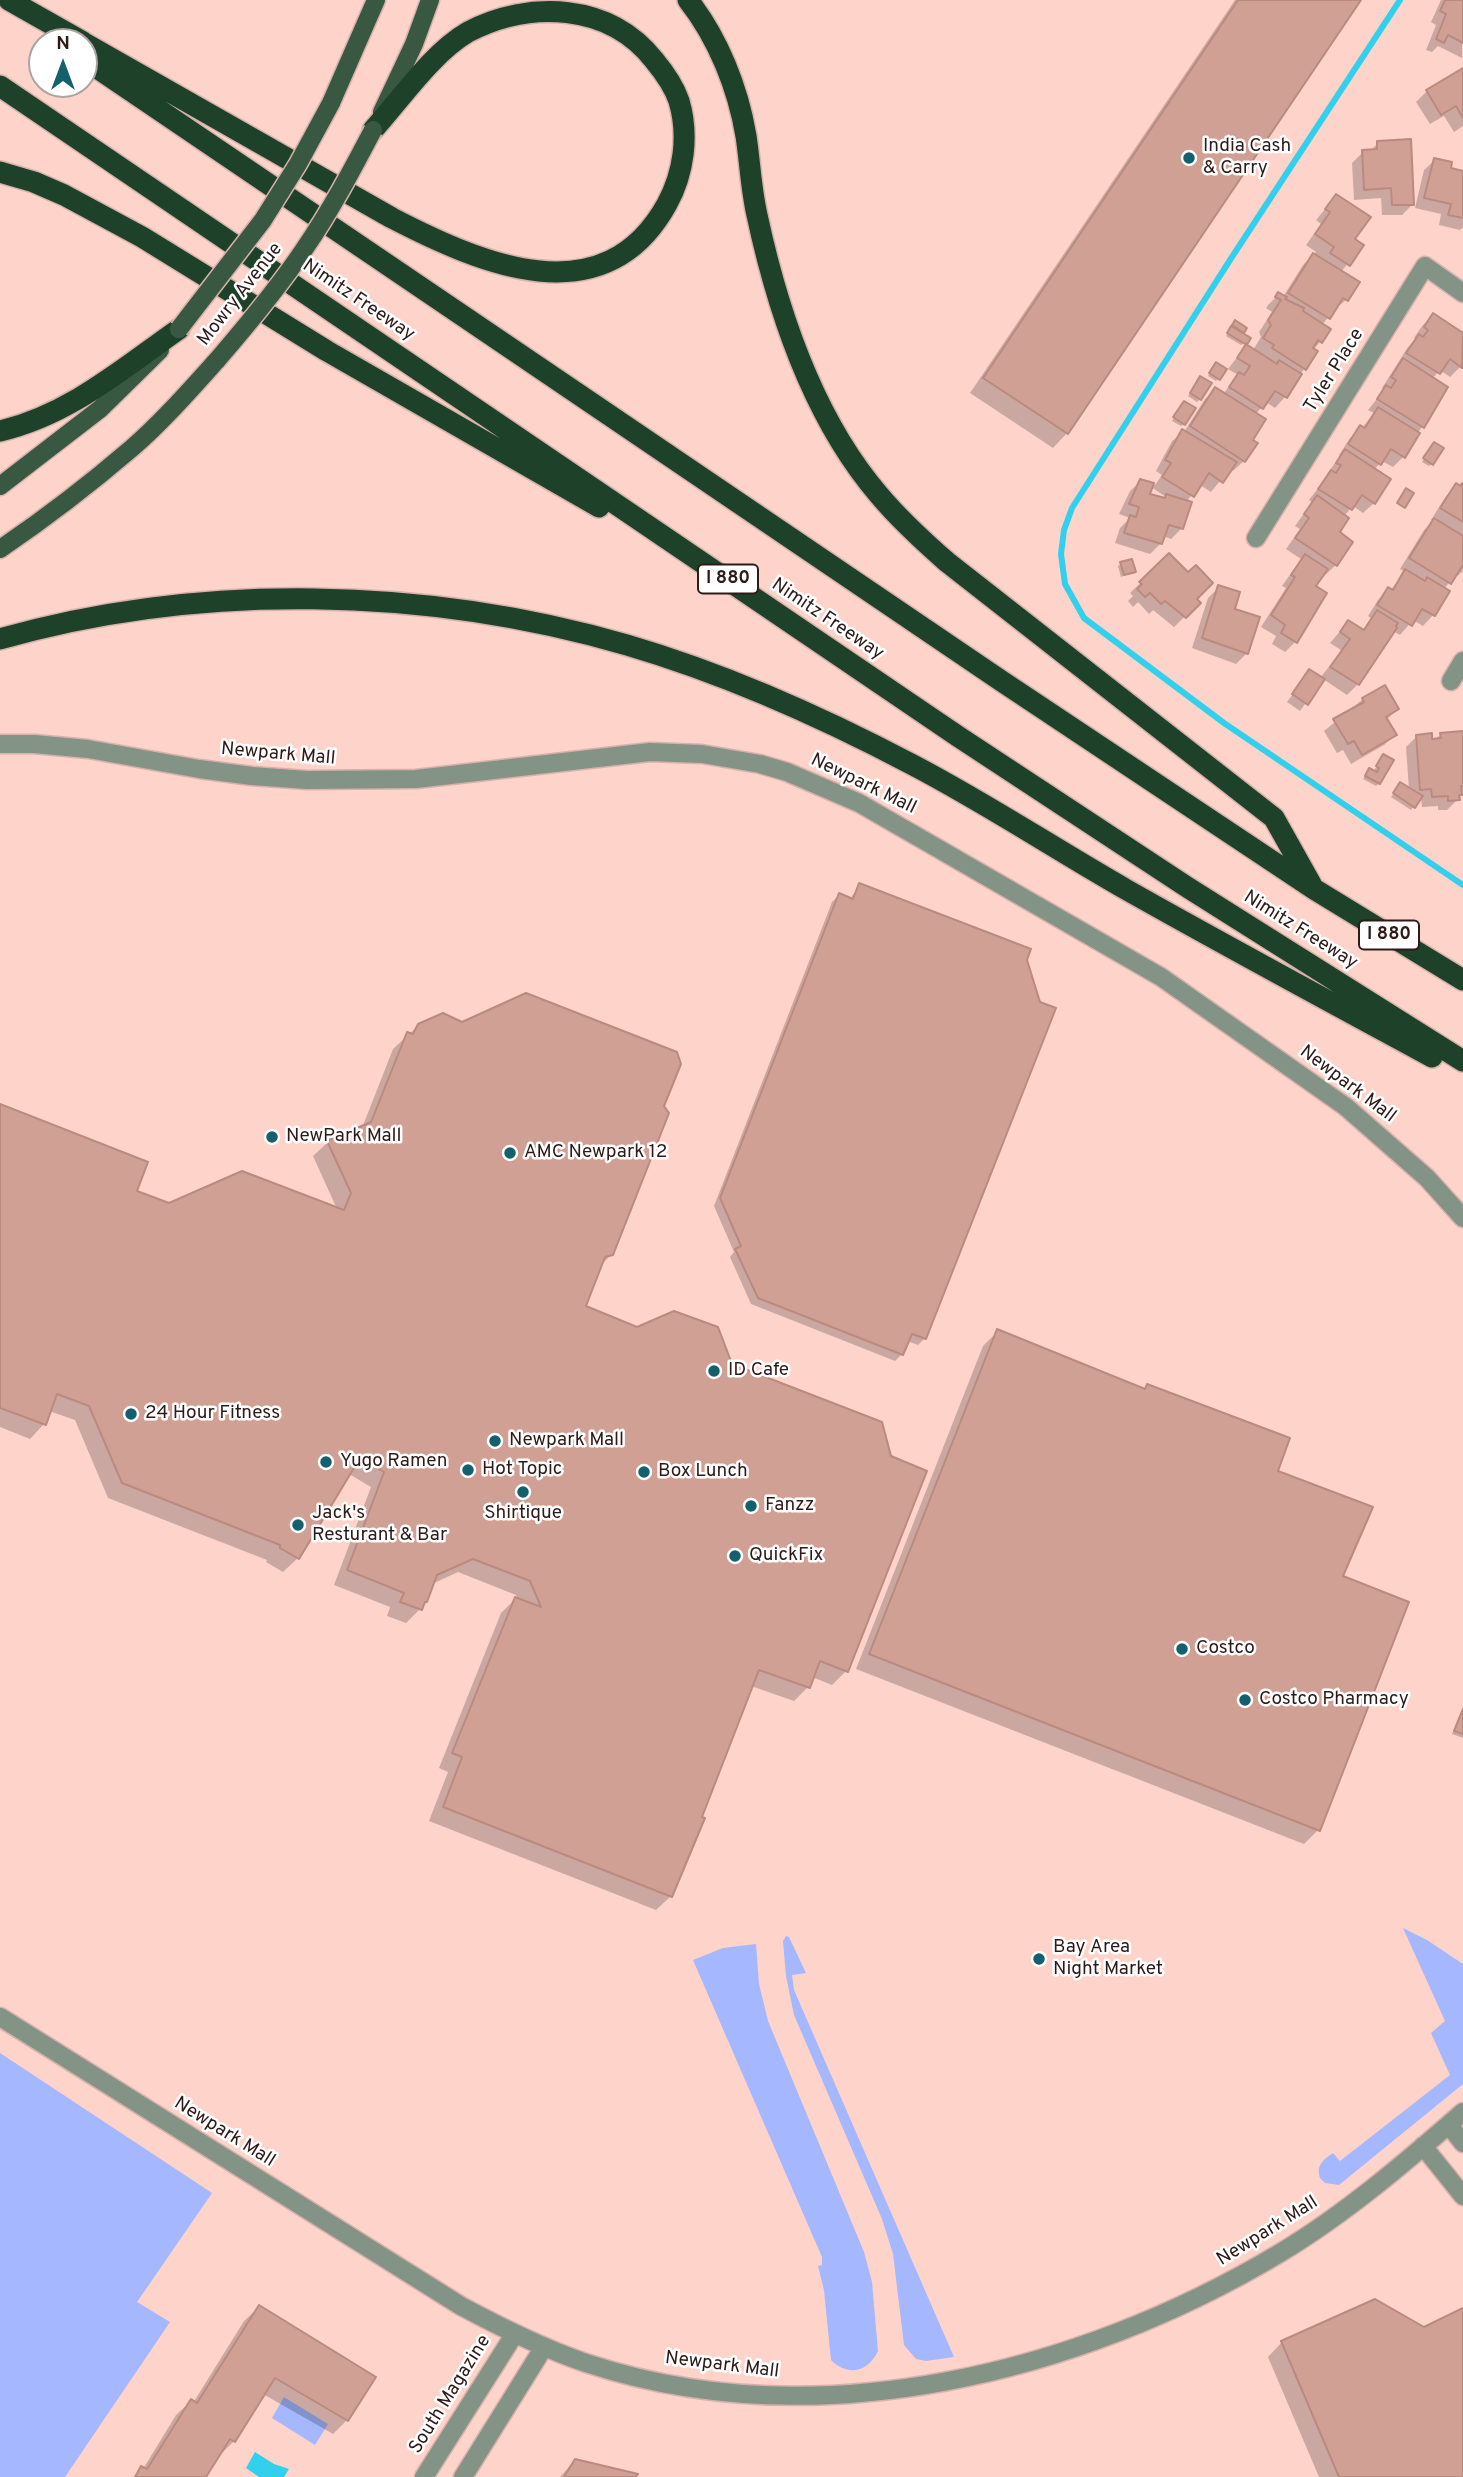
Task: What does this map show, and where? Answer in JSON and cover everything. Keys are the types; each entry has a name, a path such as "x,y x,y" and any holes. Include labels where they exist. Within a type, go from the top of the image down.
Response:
{"highway":[{"path":"9,0 58,28"},
{"path":"688,0 709,32 737,97 756,213 775,292 825,413 848,453 886,503 947,562 1274,818 1314,889"},
{"path":"0,2 38,28"},
{"path":"98,51 433,239 505,267 539,272 573,271 609,261 638,242 658,220 673,194 682,165 684,133 678,100 665,74 645,49 617,26 584,13 549,8 516,12 465,33 430,65 373,130"},
{"name":"I 880","path":"98,68 1000,680 1314,889 1463,980"},
{"name":"Nimitz Freeway","path":"0,86 959,737 1187,887 1463,1061"},
{"path":"0,172 64,195 142,237 359,369 742,589"},
{"path":"0,431 27,425 83,397 179,329"},
{"path":"0,639 78,621 143,610 296,600 356,601 462,610 520,620 629,646 677,661 770,698 909,763 1005,816 1161,909 1463,1074"}],"main road":[{"name":"Mowry Avenue","path":"0,486 100,409 179,329 263,220 298,164 331,103 376,0"},
{"name":"Mowry Avenue","path":"0,549 75,495 134,447 175,407 264,304 306,247 344,185 414,44 430,0"}],"street":[{"name":"Tyler Place","path":"1256,538 1424,266 1463,293"},
{"path":"1451,681 1463,661"},
{"name":"Newpark Mall","path":"0,744 88,749 199,769 307,780 416,779 650,752 702,754 760,764 787,772 859,803 1161,977 1346,1107 1427,1178 1463,1219"},
{"name":"Newpark Mall","path":"0,2017 450,2299 514,2334 587,2364 691,2388 757,2394 853,2393 941,2382 994,2371 1092,2342 1142,2323 1238,2277 1283,2251 1328,2221 1463,2112"},
{"path":"1449,2125 1463,2143"},
{"path":"1423,2146 1463,2196"},
{"name":"South Magazine","path":"424,2477 514,2334"},
{"path":"463,2477 544,2347"}],"shaded area":[{"path":"1403,1928 1463,1964 1463,2084 1339,2185 1325,2183 1320,2178 1319,2170 1326,2158 1333,2153 1340,2161 1450,2075 1431,2033 1445,2021"},
{"path":"786,1936 789,1937 806,1973 792,1975 794,1990 954,2357 926,2361 916,2359 904,2345 893,2254 882,2219 794,2015 786,1976 783,1941"},
{"path":"756,1944 759,1984 768,2021 864,2252 872,2282 878,2351 869,2364 857,2370 844,2369 831,2360 824,2290 818,2266 822,2265 822,2257 693,1960 723,1948"},
{"path":"0,2053 212,2193 137,2302 170,2322 65,2477 0,2477"},
{"path":"284,2397 328,2424 315,2445 272,2418"},
{"path":"255,2452 274,2464 289,2469 284,2477 259,2477 246,2468"}],"building":[{"path":"1238,0 1361,0 1068,434 983,378"},
{"path":"1445,0 1463,0 1463,43 1448,35 1444,43 1436,39 1446,14 1440,11"},
{"path":"1463,68 1463,118 1456,106 1441,115 1426,90"},
{"path":"1411,139 1414,205 1392,205 1391,188 1364,190 1362,150 1377,149 1377,141"},
{"path":"1434,158 1452,162 1451,168 1463,171 1463,218 1448,215 1451,204 1424,198"},
{"path":"1336,194 1371,217 1355,239 1364,245 1350,266 1330,253 1334,247 1315,234 1330,212 1325,209"},
{"path":"1313,253 1360,282 1348,301 1343,298 1330,319 1288,293"},
{"path":"1278,292 1331,329 1322,343 1318,340 1313,348 1318,351 1306,370 1272,348 1274,345 1263,338 1271,325 1268,320 1281,300 1275,297"},
{"path":"1433,313 1463,333 1462,368 1450,359 1440,374 1406,353 1419,334 1423,337 1428,330 1424,327"},
{"path":"1235,320 1247,328 1244,333 1232,325"},
{"path":"1231,326 1251,338 1248,343 1245,344 1227,333"},
{"path":"1246,344 1277,364 1279,360 1302,374 1287,398 1275,391 1263,409 1229,387 1239,372 1244,375 1250,366 1237,358"},
{"path":"1403,358 1448,387 1424,428 1377,399 1386,385 1391,388 1396,380 1391,377"},
{"path":"1216,362 1227,369 1220,380 1209,373"},
{"path":"1200,376 1212,383 1201,400 1190,393"},
{"path":"1215,387 1266,419 1253,440 1258,443 1245,462 1190,426"},
{"path":"1184,401 1196,408 1185,425 1173,417"},
{"path":"1378,407 1420,433 1405,458 1391,449 1381,465 1348,444 1360,425 1365,428"},
{"path":"1182,429 1237,462 1223,483 1209,473 1194,497 1162,477 1171,463 1165,460"},
{"path":"1434,442 1444,448 1433,465 1423,458"},
{"path":"1345,449 1391,479 1375,504 1362,495 1352,510 1318,489 1331,470 1336,473 1341,465 1336,463"},
{"path":"1140,479 1154,483 1150,494 1165,498 1166,494 1192,502 1183,529 1169,525 1162,544 1124,533 1130,515 1136,517 1139,507 1129,504"},
{"path":"1456,483 1461,486 1463,483 1463,522 1440,508"},
{"path":"1406,488 1414,493 1405,508 1397,503"},
{"path":"1317,495 1349,518 1340,532 1353,542 1337,566 1295,538 1309,518 1304,514"},
{"path":"1434,518 1463,536 1463,565 1451,584 1409,558"},
{"path":"1169,553 1188,572 1196,565 1213,583 1197,599 1201,603 1186,618 1165,601 1161,604 1150,593 1145,597 1137,589 1142,584 1139,582"},
{"path":"1305,554 1328,569 1316,586 1327,593 1297,643 1281,633 1285,625 1271,615 1295,577 1291,575"},
{"path":"1132,559 1136,572 1124,575 1120,562"},
{"path":"1405,569 1425,581 1427,577 1450,591 1435,616 1422,609 1412,626 1377,605 1388,587 1393,590"},
{"path":"1218,585 1240,592 1235,609 1260,617 1248,654 1202,638"},
{"path":"1377,610 1398,623 1397,628 1359,685 1330,667 1350,639 1340,632 1348,620 1364,630"},
{"path":"1309,669 1325,679 1308,705 1292,694"},
{"path":"1385,685 1399,709 1386,717 1397,735 1362,755 1354,741 1348,744 1333,719 1364,702 1362,698"},
{"path":"1463,731 1463,786 1460,800 1448,801 1448,796 1432,797 1431,789 1420,790 1416,735 1432,733 1432,739 1441,738 1440,733"},
{"path":"1383,754 1394,760 1380,784 1365,776 1369,768 1377,772 1379,768 1376,766"},
{"path":"1400,782 1423,796 1415,808 1393,793"},
{"path":"859,883 1031,949 1027,960 1040,1002 1056,1008 926,1339 912,1334 903,1355 758,1298 735,1249 741,1246 720,1198 839,893 853,899"},
{"name":"Newpark Mall","path":"526,993 677,1052 681,1064 664,1106 669,1113 613,1255 605,1257 586,1306 637,1327 674,1311 718,1327 732,1364 882,1422 891,1456 927,1471 848,1672 820,1661 810,1688 759,1670 702,1817 705,1818 672,1897 443,1807 462,1757 452,1753 515,1597 541,1607 530,1581 473,1559 437,1575 422,1610 400,1602 404,1593 347,1570 384,1472 360,1458 299,1559 280,1548 280,1545 122,1483 89,1406 57,1394 46,1425 0,1408 0,1104 148,1162 137,1191 169,1203 242,1171 344,1210 351,1193 327,1141 371,1122 407,1032 413,1034 418,1024 443,1013 462,1022"},
{"path":"997,1329 1145,1389 1147,1384 1290,1438 1278,1471 1373,1507 1343,1576 1409,1602 1320,1831 869,1654"},
{"path":"1463,1709 1463,1734 1454,1731"},
{"path":"1375,2299 1424,2327 1463,2308 1463,2477 1339,2477 1281,2341"},
{"path":"259,2305 376,2377 348,2421 275,2378 235,2442 230,2439 206,2477 135,2477 141,2466 147,2469 191,2399 197,2403"},
{"path":"575,2459 638,2474 636,2477 564,2477"}],"waterway":[{"path":"1400,0 1072,508 1064,530 1061,554 1065,584 1084,618 1224,723 1463,885"}],"place":[{"name":"India Cash & Carry","path":"1189,158"},
{"name":"NewPark Mall","path":"272,1137"},
{"name":"AMC Newpark 12","path":"510,1153"},
{"name":"ID Cafe","path":"714,1371"},
{"name":"24 Hour Fitness","path":"131,1414"},
{"name":"Newpark Mall","path":"495,1441"},
{"name":"Yugo Ramen","path":"326,1462"},
{"name":"Hot Topic","path":"468,1470"},
{"name":"Box Lunch","path":"644,1472"},
{"name":"Shirtique","path":"523,1492"},
{"name":"Fanzz","path":"751,1506"},
{"name":"Jack's Resturant & Bar","path":"298,1525"},
{"name":"QuickFix","path":"735,1556"},
{"name":"Costco","path":"1182,1649"},
{"name":"Costco Pharmacy","path":"1245,1700"},
{"name":"Bay Area Night Market","path":"1039,1959"}]}
